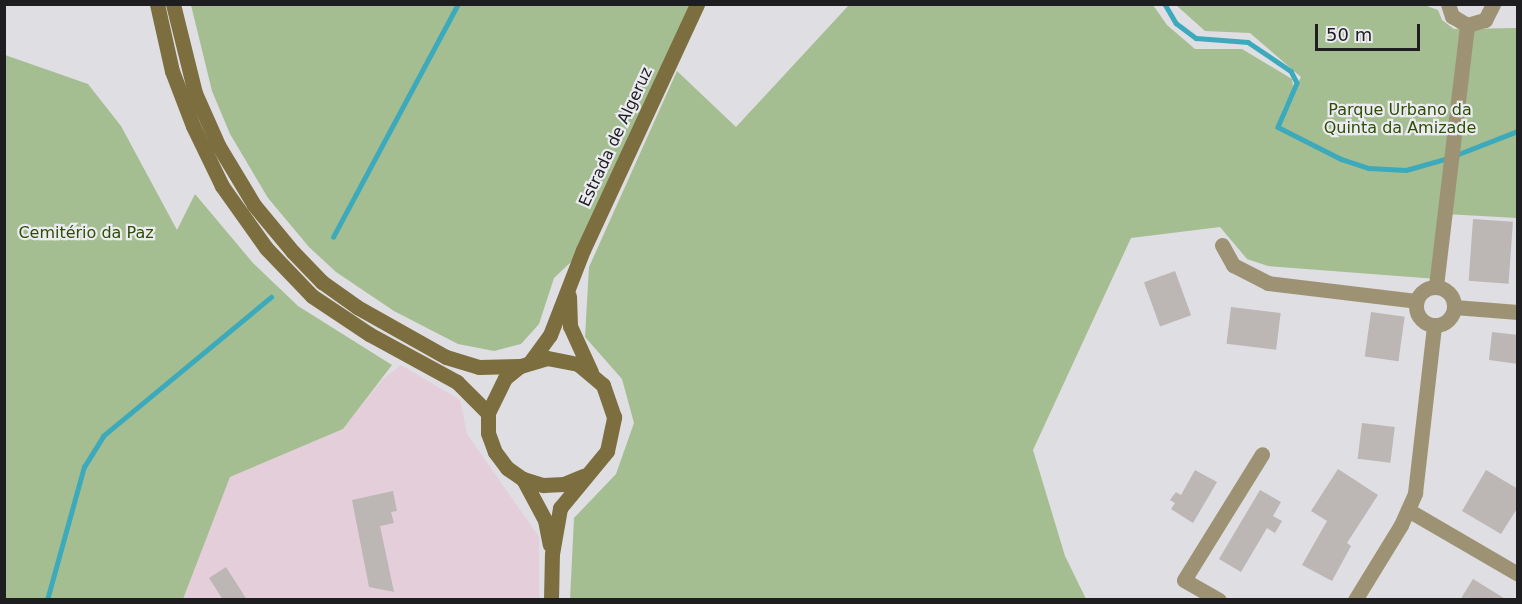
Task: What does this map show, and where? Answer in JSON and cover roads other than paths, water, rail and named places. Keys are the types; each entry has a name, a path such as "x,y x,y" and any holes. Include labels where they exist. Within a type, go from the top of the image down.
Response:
{"main road":[{"path":"157,4 172,70 193,126 222,186 266,248 320,301 369,334 457,382 488,413"},
{"path":"173,4 195,93 218,146 254,205 293,252 322,282 357,306 446,357 479,367 563,359 591,372"},
{"name":"Estrada de Algeruz","path":"583,476 554,484 524,479 507,468 495,452 488,433 488,413 494,394 526,363 550,334 569,286 697,4"},
{"name":"Estrada de Algeruz","path":"551,600 552,554 560,508 583,476 607,451 615,417 603,385 591,372 570,326 569,286"},
{"name":"Estrada de Algeruz","path":"524,479 544,520 552,554"}],"street":[{"path":"1448,4 1452,16 1467,25 1485,20 1493,4"},
{"path":"1436,286 1467,25"},
{"path":"1222,245 1233,265 1268,283 1416,301"},
{"path":"1436,286 1449,293 1454,307 1448,320 1434,325 1420,319 1416,301 1422,291 1436,286"},
{"path":"1454,307 1518,312"},
{"path":"1355,600 1415,494 1434,325"},
{"path":"1219,600 1184,580 1262,454"},
{"path":"1408,510 1518,574"}],"waterway":[{"path":"333,237 458,4"},
{"path":"1165,4 1176,23 1196,38 1248,42 1291,71 1297,83 1278,127 1341,159 1369,168 1406,170 1448,158"},
{"path":"1456,155 1518,131"},
{"path":"47,600 84,467 103,436 271,297"}],"park label":[{"name":"Parque Urbano da Quinta da Amizade","path":"1400,119"},
{"name":"Cemitério da Paz","path":"86,233"}]}
